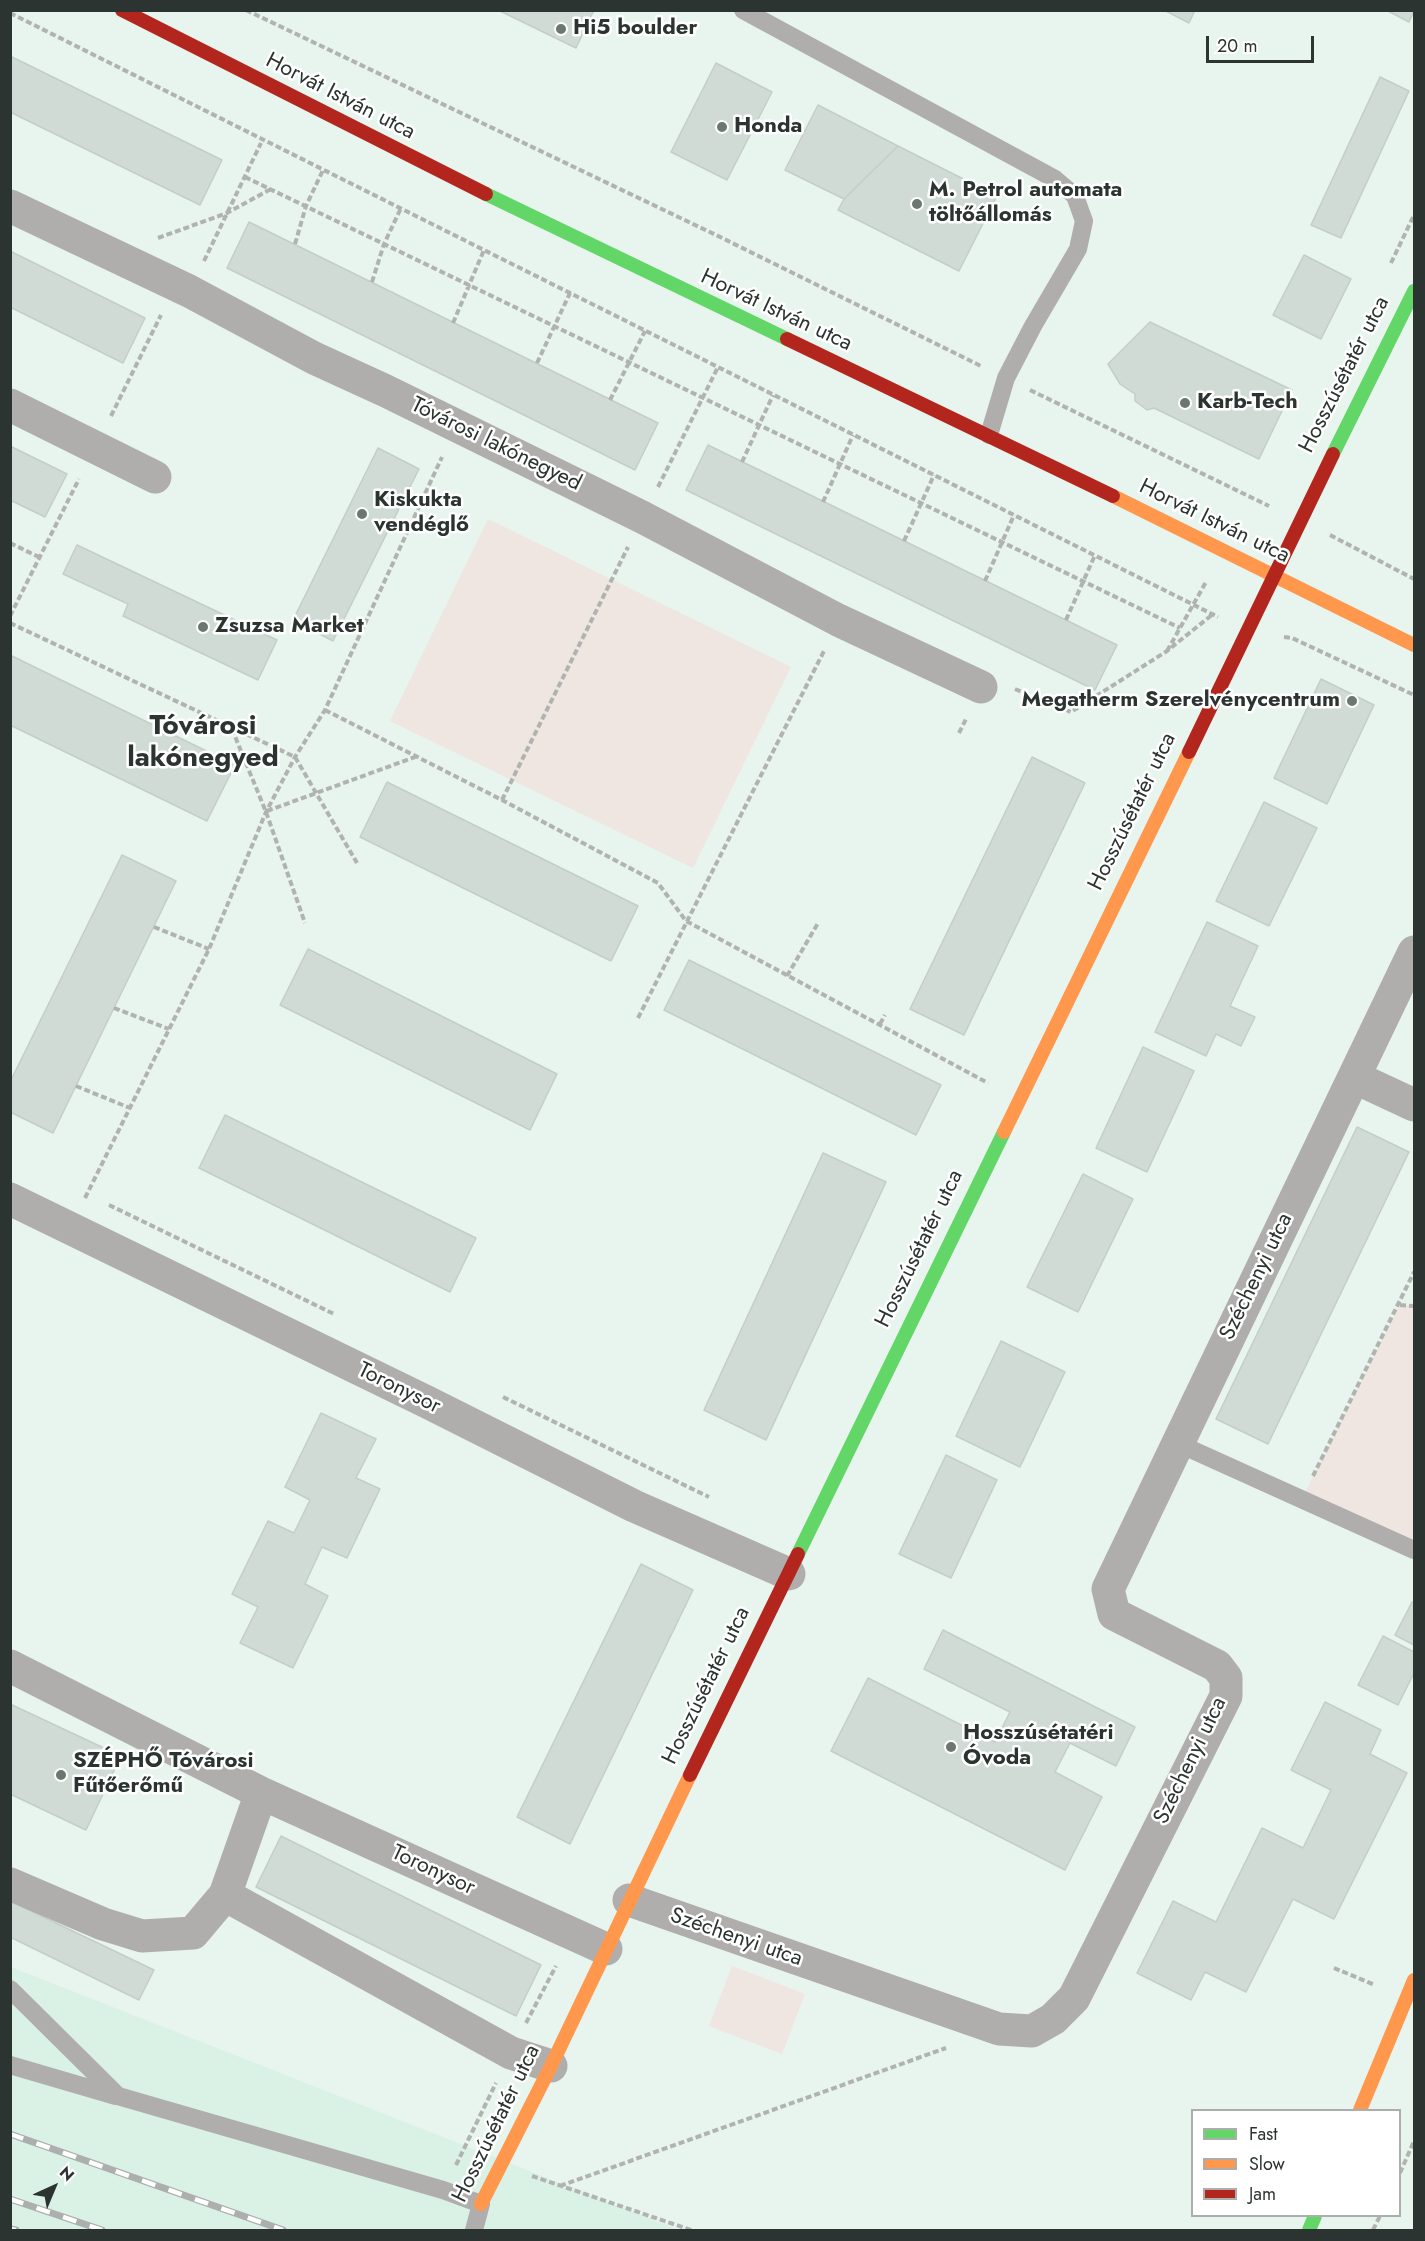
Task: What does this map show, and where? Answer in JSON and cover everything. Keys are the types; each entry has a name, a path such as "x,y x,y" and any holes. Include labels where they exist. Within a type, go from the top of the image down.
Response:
{"street":[{"name":"Horvát István utca","path":"122,10 549,226 989,435 1414,645"},
{"name":"Tóvárosi lakónegyed","path":"10,206 183,288 314,358 642,517 838,620 994,687"},
{"name":"Hosszúsétatér utca","path":"481,2204 551,2066 629,1900 1248,632 1299,520 1414,291"},
{"path":"10,405 155,477"},
{"name":"Széchenyi utca","path":"629,1900 999,2030 1032,2031 1053,2019 1074,1998 1226,1696 1226,1678 1217,1666 1114,1614 1108,1590 1414,952"},
{"path":"1354,1077 1414,1105"},
{"name":"Toronysor","path":"10,1200 416,1397 634,1506 789,1574"},
{"name":"Toronysor","path":"10,1666 261,1792 606,1949"},
{"path":"10,1884 103,1924 142,1936 193,1933 225,1895 261,1792"},
{"path":"225,1895 511,2053 551,2066"},
{"path":"1360,2109 1414,1980"}],"lane":[{"path":"743,10 1055,179 1075,196 1084,221 1078,249 1006,378 989,435"},
{"path":"1177,1443 1414,1550"},
{"path":"10,1989 118,2096"},
{"path":"10,2066 443,2190 481,2204"},
{"name":"Hosszúsétatér utca","path":"474,2230 481,2204"}],"path":[{"path":"246,10 706,230 1299,520 1414,579"},
{"path":"10,13 1248,632 1292,638 1414,695"},
{"path":"10,616 95,447 227,213 261,143"},
{"path":"296,244 306,206 323,170"},
{"path":"245,177 1180,628"},
{"path":"112,254 227,213 271,189"},
{"path":"372,282 384,244 401,208"},
{"path":"453,322 484,250"},
{"path":"537,363 570,293"},
{"path":"610,400 645,330"},
{"path":"502,800 718,367"},
{"path":"742,462 773,394"},
{"path":"70,1229 209,949 266,812 295,757 325,710 456,426"},
{"path":"823,502 854,435"},
{"path":"904,541 934,475"},
{"path":"985,581 1014,515"},
{"path":"10,543 39,557"},
{"path":"1066,620 1095,555"},
{"path":"1167,651 1193,604"},
{"path":"994,687 1071,712 1167,651 1213,614"},
{"path":"638,1018 838,620"},
{"path":"10,623 295,757 357,863"},
{"path":"325,710 658,883 686,921 988,1083"},
{"path":"232,728 266,812 305,923"},
{"path":"266,812 416,757"},
{"path":"786,976 818,923"},
{"path":"154,927 209,949"},
{"path":"114,1008 169,1029"},
{"path":"880,1024 885,1015"},
{"path":"76,1086 130,1108"},
{"path":"1301,1500 1400,1305 1414,1272"},
{"path":"1400,1305 1414,1305"},
{"path":"560,2186 999,2030"},
{"path":"1401,2171 1414,2141"},
{"path":"500,2165 692,2230"}],"shaded area":[{"path":"488,519 791,667 693,868 390,721"},
{"path":"1400,1305 1414,1306 1414,1550 1301,1500"},
{"path":"732,1966 805,1994 782,2054 709,2026"},
{"path":"11,1967 679,2230 11,2230"}],"building":[{"name":"Hi5 boulder","path":"498,10 594,10 576,48"},
{"path":"1164,10 1195,10 1189,23"},
{"path":"1386,10 1414,10 1414,11 1409,22"},
{"path":"10,56 222,160 200,205 10,112"},
{"path":"716,63 772,92 727,180 671,152"},
{"path":"1380,77 1409,91 1341,238 1311,225"},
{"path":"818,105 898,146 844,199 785,170"},
{"name":"M. Petrol automata töltőállomás","path":"898,146 997,196 959,271 838,210 844,199"},
{"path":"249,222 658,423 635,470 227,268"},
{"path":"10,251 145,318 123,363 10,307"},
{"path":"1304,255 1351,279 1321,339 1273,315"},
{"path":"1150,322 1292,390 1259,459 1154,408 1147,410 1135,401 1135,394 1120,384 1108,364"},
{"path":"708,445 1117,645 1095,690 686,490"},
{"path":"10,446 67,474 45,517 10,500"},
{"path":"378,448 419,469 333,641 293,620"},
{"path":"77,545 277,640 258,680 123,616 128,604 63,574"},
{"path":"10,655 235,765 207,821 10,725"},
{"path":"1321,679 1374,705 1327,804 1274,778"},
{"path":"1032,757 1085,783 964,1035 910,1009"},
{"path":"387,782 638,906 611,961 360,837"},
{"path":"1264,802 1317,828 1269,926 1216,901"},
{"path":"122,855 176,881 53,1133 10,1112 10,1082"},
{"path":"1207,922 1258,946 1230,1006 1255,1017 1241,1046 1216,1034 1206,1056 1155,1032"},
{"path":"308,949 557,1074 530,1130 280,1005"},
{"path":"689,960 941,1085 916,1135 664,1010"},
{"path":"1143,1047 1194,1071 1147,1172 1096,1148"},
{"path":"225,1115 476,1238 450,1292 199,1168"},
{"path":"1357,1127 1409,1152 1268,1444 1216,1419"},
{"path":"823,1153 886,1182 766,1440 704,1410"},
{"path":"1083,1174 1133,1199 1078,1312 1027,1287"},
{"path":"1001,1341 1065,1372 1020,1467 956,1436"},
{"path":"321,1413 376,1439 356,1478 380,1489 347,1558 322,1547 305,1584 328,1596 293,1668 240,1643 258,1607 232,1594 268,1521 294,1533 310,1500 285,1487"},
{"path":"946,1455 997,1480 951,1578 899,1554"},
{"path":"641,1564 693,1590 570,1844 517,1817"},
{"path":"1412,1602 1414,1603 1414,1645 1395,1635"},
{"name":"Hosszúsétatéri Óvoda","path":"943,1630 1135,1727 1116,1766 1070,1743 1055,1772 1102,1797 1065,1870 831,1751 868,1678 995,1742 1010,1712 924,1669"},
{"path":"1383,1636 1414,1652 1414,1673 1398,1705 1358,1685"},
{"path":"1325,1702 1381,1730 1370,1754 1407,1773 1334,1919 1293,1899 1246,1992 1205,1972 1191,2000 1137,1973 1173,1901 1216,1922 1262,1828 1303,1848 1331,1790 1291,1770"},
{"name":"SZÉPHŐ Tóvárosi Fűtőerőmű","path":"10,1704 121,1756 86,1830 10,1794"},
{"path":"281,1836 541,1965 516,2016 256,1887"},
{"path":"10,1901 154,1970 139,2000 10,1937"}],"railway":[{"path":"10,2134 283,2230"},
{"path":"10,2199 102,2230"},
{"path":"10,2229 16,2230"}],"traffic: fast":[{"path":"486,194 787,339"},
{"path":"1333,454 1414,291"},
{"path":"798,1554 1004,1132"},
{"path":"1309,2230 1315,2217"}],"traffic: slow":[{"path":"1113,496 1414,645"},
{"path":"1004,1132 1189,752"},
{"path":"481,2204 551,2066 690,1775"},
{"path":"1360,2109 1414,1980"}],"traffic: jam":[{"path":"122,10 486,194"},
{"path":"787,339 1113,496"},
{"path":"1189,752 1333,454"},
{"path":"690,1775 798,1554"}],"place":[{"name":"Hi5 boulder","path":"561,29"},
{"name":"Honda","path":"722,127"},
{"name":"M. Petrol automata töltőállomás","path":"917,204"},
{"name":"Karb-Tech","path":"1185,403"},
{"name":"Kiskukta vendéglő","path":"362,514"},
{"name":"Zsuzsa Market","path":"203,627"},
{"name":"Megatherm Szerelvénycentrum","path":"1352,701"},
{"name":"Hosszúsétatéri Óvoda","path":"951,1747"},
{"name":"SZÉPHŐ Tóvárosi Fűtőerőmű","path":"61,1775"}],"district":[{"name":"Tóvárosi lakónegyed","path":"203,743"}]}
